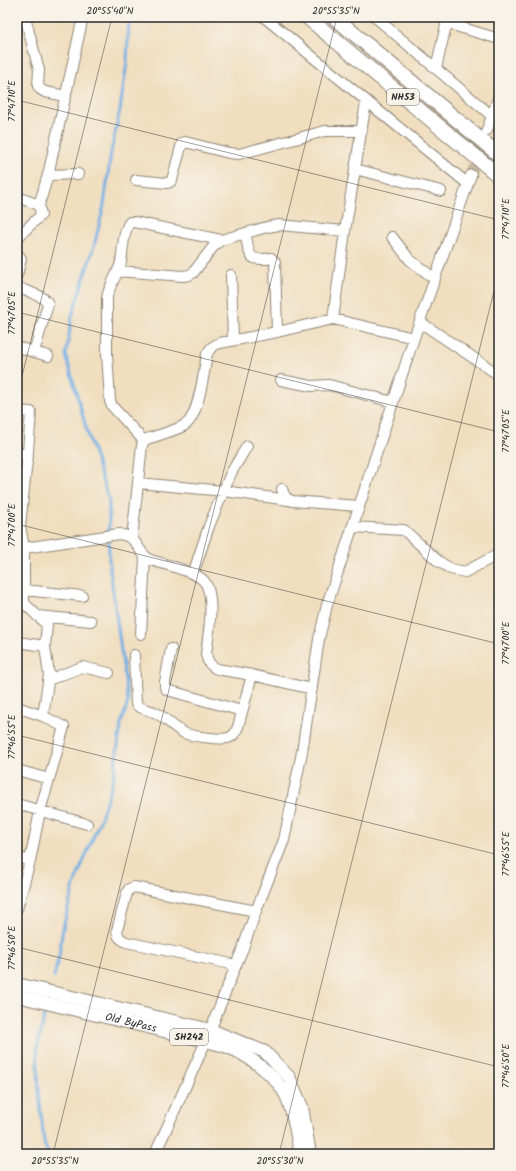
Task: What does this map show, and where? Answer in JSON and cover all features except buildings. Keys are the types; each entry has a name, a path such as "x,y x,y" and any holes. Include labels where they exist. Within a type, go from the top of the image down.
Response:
{"highway":[{"name":"NH53","path":"307,17 499,176"},
{"name":"NH53","path":"334,17 499,155"}],"main road":[{"path":"17,984 208,1036"},
{"name":"Old ByPass","path":"17,996 208,1036 265,1052 289,1077 302,1107 310,1154"},
{"name":"Old ByPass","path":"208,1036 251,1059 272,1076 284,1092 297,1134 300,1154"}],"street":[{"path":"25,17 40,74 38,86 45,92 66,96"},
{"path":"17,238 41,215 39,205 48,175 83,17"},
{"path":"155,1154 208,1036 244,948 256,911 284,840 302,752 319,638 327,605 414,338 470,180 366,102 264,17"},
{"path":"376,17 492,116"},
{"path":"436,68 447,20 499,39"},
{"path":"487,130 499,96"},
{"path":"333,319 345,231 366,102"},
{"path":"136,180 170,182 172,180 182,143 185,142 239,154 325,131 362,130"},
{"path":"355,169 441,191"},
{"path":"48,175 78,174"},
{"path":"17,197 39,205"},
{"path":"144,440 112,406 110,401 107,353 107,297 108,290 118,270 127,228 130,222 134,222 221,240"},
{"path":"118,270 183,276 189,275 193,273 213,247 221,240 267,227 279,225 345,231"},
{"path":"245,233 252,257 256,259 271,258 275,262 277,332"},
{"path":"392,237 410,260 435,279"},
{"path":"17,253 21,259 17,275"},
{"path":"232,275 233,340"},
{"path":"17,287 48,301 34,352"},
{"path":"144,440 189,422 195,411 207,354 214,345 333,319 414,338"},
{"path":"420,322 499,375"},
{"path":"17,347 48,356"},
{"path":"282,380 311,386 328,385 393,402"},
{"path":"17,411 31,412 28,457 21,487 20,526 24,603 47,625 45,646 49,675 42,716"},
{"path":"132,539 141,449 144,440"},
{"path":"193,574 206,532 231,473 247,446"},
{"path":"17,452 28,457"},
{"path":"138,483 224,491 288,500 359,506"},
{"path":"282,489 288,500"},
{"path":"352,527 404,530 438,561 451,569 465,572 495,556 499,550"},
{"path":"22,552 104,536 119,534 126,536 132,539 145,557 150,560 193,574 207,584 211,608 206,654 208,662 212,666 217,669 252,675 312,689"},
{"path":"141,634 145,557"},
{"path":"24,590 82,596"},
{"path":"37,616 91,621"},
{"path":"17,642 45,646"},
{"path":"172,649 165,682 165,687 167,690 242,711"},
{"path":"134,655 136,704 141,708 156,713 184,732 194,735 221,739 228,738 236,732 252,675"},
{"path":"48,680 82,666 109,673"},
{"path":"17,707 42,716 64,727 40,811 30,861 17,909"},
{"path":"17,770 49,779"},
{"path":"17,804 87,824"},
{"path":"17,857 30,861"},
{"path":"236,965 121,940 116,930 127,893 129,889 134,887 256,911"}],"waterway":[{"path":"54,977 59,956 63,927 75,882 101,818 113,780 121,724 128,702 109,562 109,500 88,435 66,355 72,316 94,246 104,205 111,152 120,110 127,62 129,17"},
{"path":"45,1013 37,1048 39,1092 44,1143 48,1154"}],"tunnel":[{"path":"471,175 485,136"}]}
